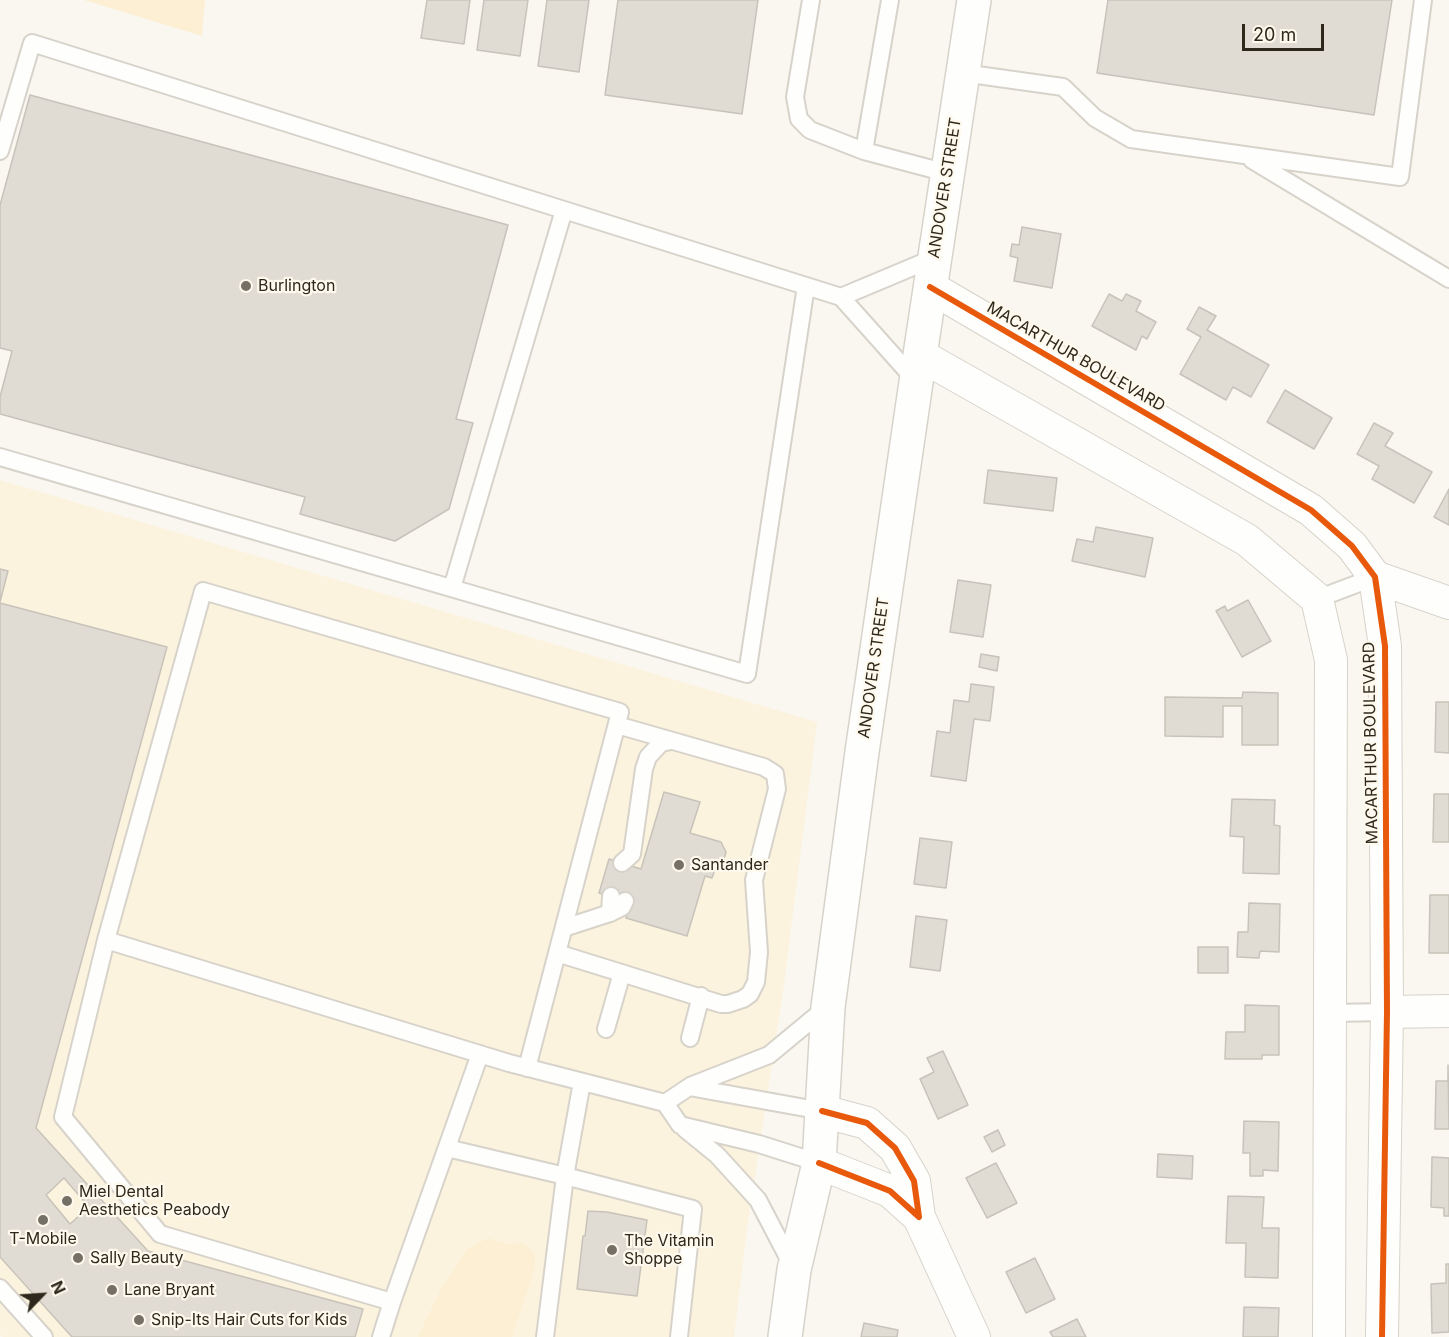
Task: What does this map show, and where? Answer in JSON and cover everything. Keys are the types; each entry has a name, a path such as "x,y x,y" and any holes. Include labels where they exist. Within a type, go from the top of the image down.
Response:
{"highway":[{"name":"ANDOVER STREET","path":"785,1337 794,1270 819,1163 828,1007 918,368 974,0"}],"street":[{"name":"MACARTHUR BOULEVARD","path":"932,272 1311,510 1352,546 1375,577 1385,646 1387,1012 1382,1337"},
{"path":"918,368 1247,540 1317,599 1331,660 1329,1337"},
{"path":"1375,577 1449,603"},
{"path":"1387,1012 1449,1011"},
{"path":"822,1112 867,1123 895,1148 914,1181 918,1217 974,1337"},
{"path":"819,1163 890,1191 918,1217"}],"lane":[{"path":"811,0 795,97 799,119 810,130 864,151 948,173"},
{"path":"864,151 890,0"},
{"path":"963,73 1063,87 1095,118 1131,140 1400,177 1423,0"},
{"path":"0,151 32,44 841,297 918,368"},
{"path":"1247,156 1449,279"},
{"path":"452,588 564,210"},
{"path":"841,297 932,272"},
{"path":"0,457 747,674 806,286"},
{"path":"1317,599 1375,577"},
{"path":"392,1302 160,1234 63,1117 106,940 203,591 620,712 527,1068"},
{"path":"557,953 721,1004 736,1003 750,994 756,982 759,952 754,880 777,789 775,774 764,767 617,725"},
{"path":"630,861 647,761 655,747 671,741"},
{"path":"564,928 615,903"},
{"path":"106,940 527,1068 665,1103 680,1125 717,1155 758,1200 794,1270"},
{"path":"606,1029 622,973"},
{"path":"690,1038 701,996"},
{"path":"665,1103 689,1087 769,1055 828,1007"},
{"path":"1331,1013 1387,1012"},
{"path":"381,1337 480,1054"},
{"path":"545,1337 565,1176 582,1082"},
{"path":"689,1087 822,1112"},
{"path":"680,1125 759,1144 819,1163"},
{"path":"447,1148 693,1209 679,1337"},
{"path":"0,1288 44,1337"}],"shaded area":[{"path":"84,0 205,0 202,36"},
{"path":"0,480 817,722 783,992 747,1229 734,1337 3,1337 0,1334"},
{"path":"488,1238 508,1244 521,1243 529,1247 535,1255 535,1267 512,1337 418,1337 439,1293 467,1249"}],"building":[{"path":"427,0 470,0 464,44 421,38"},
{"path":"484,0 528,0 520,56 477,50"},
{"path":"547,0 589,0 579,72 538,66"},
{"path":"618,0 758,0 742,114 605,95"},
{"path":"1108,0 1392,0 1374,115 1097,73"},
{"name":"Burlington","path":"30,95 508,225 456,419 473,423 449,509 395,541 300,514 305,497 0,414 0,397 12,351 0,348 0,205"},
{"path":"1022,227 1061,234 1052,288 1014,281 1018,258 1010,256 1012,244 1019,245"},
{"path":"1109,294 1122,301 1126,294 1141,301 1136,311 1156,322 1147,339 1142,336 1136,350 1092,326"},
{"path":"1199,307 1216,316 1207,330 1269,365 1251,397 1233,387 1226,400 1180,374 1201,337 1187,329"},
{"path":"1285,390 1332,418 1314,449 1267,422"},
{"path":"1374,423 1393,433 1385,446 1432,472 1414,503 1372,479 1379,466 1357,454"},
{"path":"988,470 1057,478 1053,511 984,503"},
{"path":"1449,489 1449,525 1434,517"},
{"path":"1096,527 1153,538 1145,577 1072,561 1077,539 1093,542"},
{"path":"0,569 8,571 0,602"},
{"path":"958,580 991,585 983,637 950,632"},
{"path":"1248,600 1271,641 1242,657 1216,611 1225,606 1227,611"},
{"path":"0,603 167,647 36,1128 148,1251 363,1309 355,1337 72,1337 0,1257"},
{"path":"981,654 999,657 997,671 979,667"},
{"path":"971,684 994,687 990,721 974,719 966,781 931,776 937,731 950,733 954,700 969,702"},
{"path":"1243,692 1278,693 1278,745 1242,745 1242,706 1223,706 1223,737 1165,736 1165,697 1242,698"},
{"path":"1436,702 1449,702 1449,753 1435,752"},
{"name":"Santander","path":"664,792 700,802 690,833 721,842 726,852 724,859 717,863 712,878 705,876 687,936 626,918 630,903 599,893 609,859 641,869"},
{"path":"1434,794 1449,794 1449,842 1433,842"},
{"path":"1232,799 1275,800 1274,825 1280,826 1279,874 1243,873 1244,837 1230,836"},
{"path":"920,838 952,842 946,888 914,884"},
{"path":"1430,895 1449,895 1449,953 1429,953"},
{"path":"1249,903 1280,904 1279,952 1260,951 1259,958 1237,957 1238,932 1248,932"},
{"path":"916,916 947,920 940,971 910,967"},
{"path":"1198,947 1228,947 1228,973 1198,973"},
{"path":"1245,1005 1279,1006 1279,1055 1262,1055 1262,1059 1225,1059 1226,1032 1245,1032"},
{"path":"943,1051 968,1105 938,1119 920,1079 934,1072 927,1058"},
{"path":"1448,1065 1449,1129 1435,1129 1436,1081 1448,1081"},
{"path":"1244,1121 1279,1122 1278,1171 1263,1170 1263,1176 1250,1176 1250,1153 1243,1153"},
{"path":"998,1130 1005,1145 992,1152 984,1137"},
{"path":"1158,1154 1193,1156 1192,1179 1157,1177"},
{"path":"1432,1157 1449,1158 1449,1216 1444,1216 1444,1208 1431,1207"},
{"path":"996,1163 1017,1203 987,1218 966,1178"},
{"name":"Miel Dental Aesthetics Peabody","path":"64,1178 89,1207 70,1224 46,1195"},
{"path":"1228,1196 1264,1197 1262,1228 1279,1228 1278,1278 1245,1277 1246,1243 1226,1243"},
{"name":"The Vitamin Shoppe","path":"588,1211 607,1212 647,1220 637,1296 577,1289"},
{"path":"1035,1258 1055,1299 1026,1313 1006,1272"},
{"path":"1446,1264 1449,1264 1449,1332 1432,1333 1431,1284 1446,1283"},
{"path":"1244,1307 1279,1308 1278,1337 1243,1337"},
{"path":"1077,1319 1086,1337 1053,1337 1050,1332"},
{"path":"864,1323 898,1330 897,1337 861,1337"}],"cycle path":[{"path":"930,287 1311,510 1352,546 1375,577 1385,646 1387,1012 1382,1337"},
{"path":"819,1163 890,1191 919,1217 914,1181 895,1148 867,1123 822,1111"}],"place":[{"name":"Burlington","path":"246,286"},
{"name":"Santander","path":"679,865"},
{"name":"Miel Dental Aesthetics Peabody","path":"67,1201"},
{"name":"T-Mobile","path":"43,1220"},
{"name":"The Vitamin Shoppe","path":"612,1250"},
{"name":"Sally Beauty","path":"78,1258"},
{"name":"Lane Bryant","path":"112,1290"},
{"name":"Snip-Its Hair Cuts for Kids","path":"139,1320"}]}
